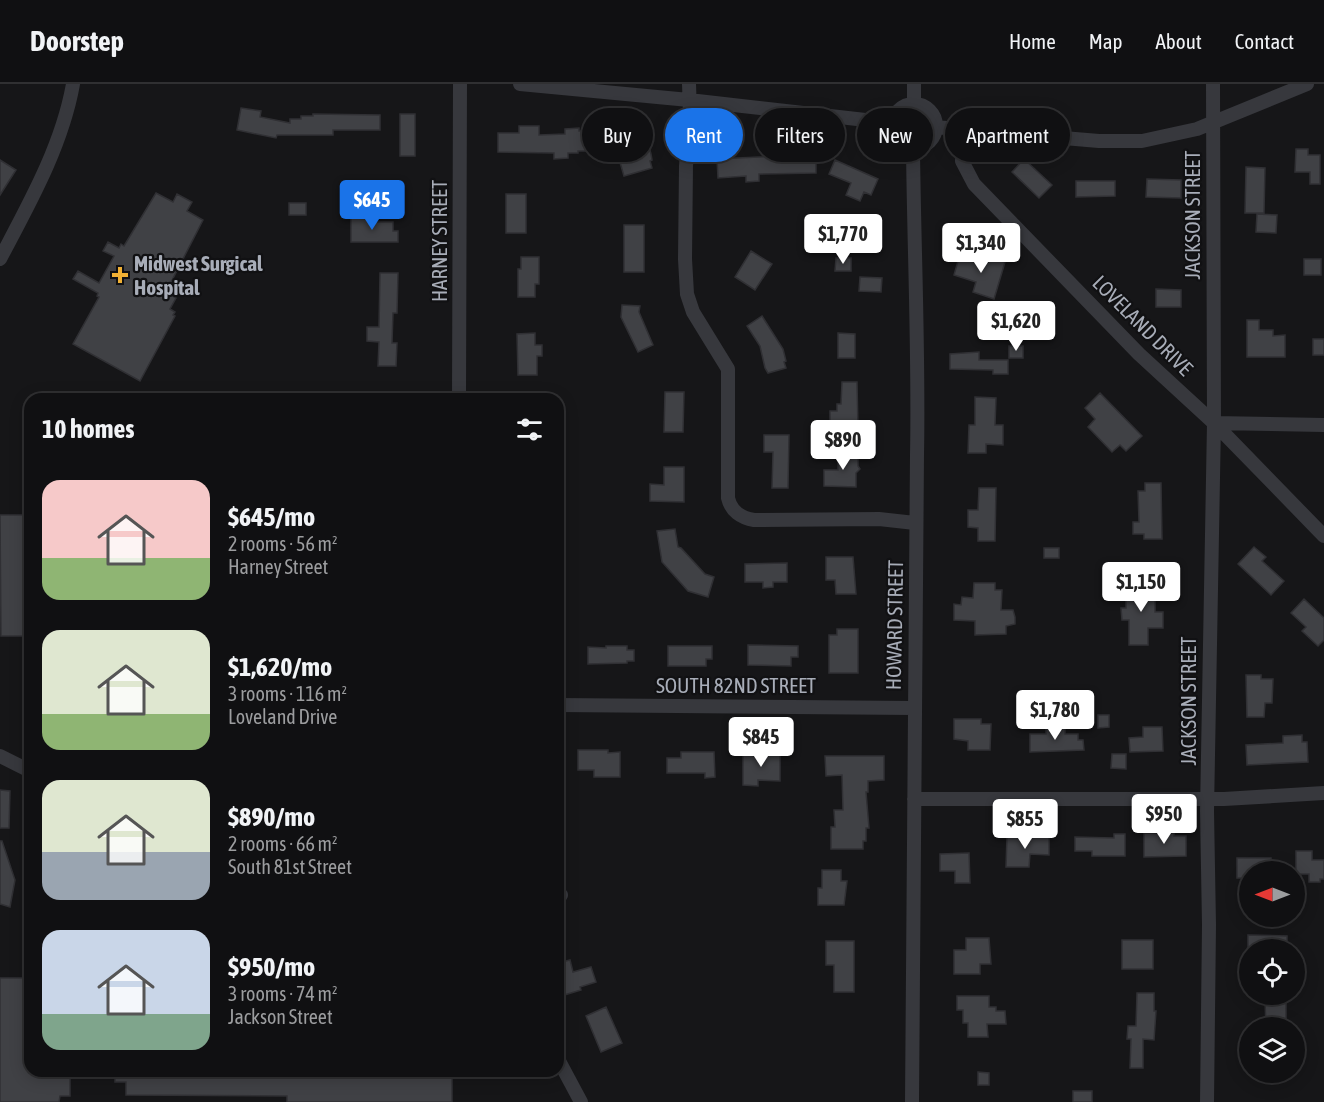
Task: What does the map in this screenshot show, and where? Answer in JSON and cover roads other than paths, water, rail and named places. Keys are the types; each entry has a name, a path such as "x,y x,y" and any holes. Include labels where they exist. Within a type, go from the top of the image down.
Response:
{"street":[{"path":"0,259 56,147 73,84"},
{"name":"HARNEY STREET","path":"459,393 460,84"},
{"path":"520,84 857,119"},
{"path":"689,84 685,259 687,294 693,312 728,369 728,498 734,511 742,517 754,520 879,519 915,524"},
{"path":"914,84 914,104"},
{"name":"JACKSON STREET","path":"1207,1102 1209,627 1214,423 1213,84"},
{"path":"1070,138 1123,142 1159,138 1197,129 1307,84"},
{"path":"903,108 907,105 921,105 932,114 935,127 933,134"},
{"path":"935,127 945,128"},
{"name":"HOWARD STREET","path":"912,1102 913,708 917,454 913,162"},
{"name":"LOVELAND DRIVE","path":"963,162 974,184 1139,354 1214,423 1324,536"},
{"path":"1214,423 1324,425"},
{"name":"SOUTH 82ND STREET","path":"564,705 913,708"},
{"path":"0,756 24,768"},
{"path":"914,799 1208,798 1324,793"},
{"path":"564,1070 581,1102"}],"place":[{"name":"Midwest Surgical Hospital","path":"120,275"}]}
